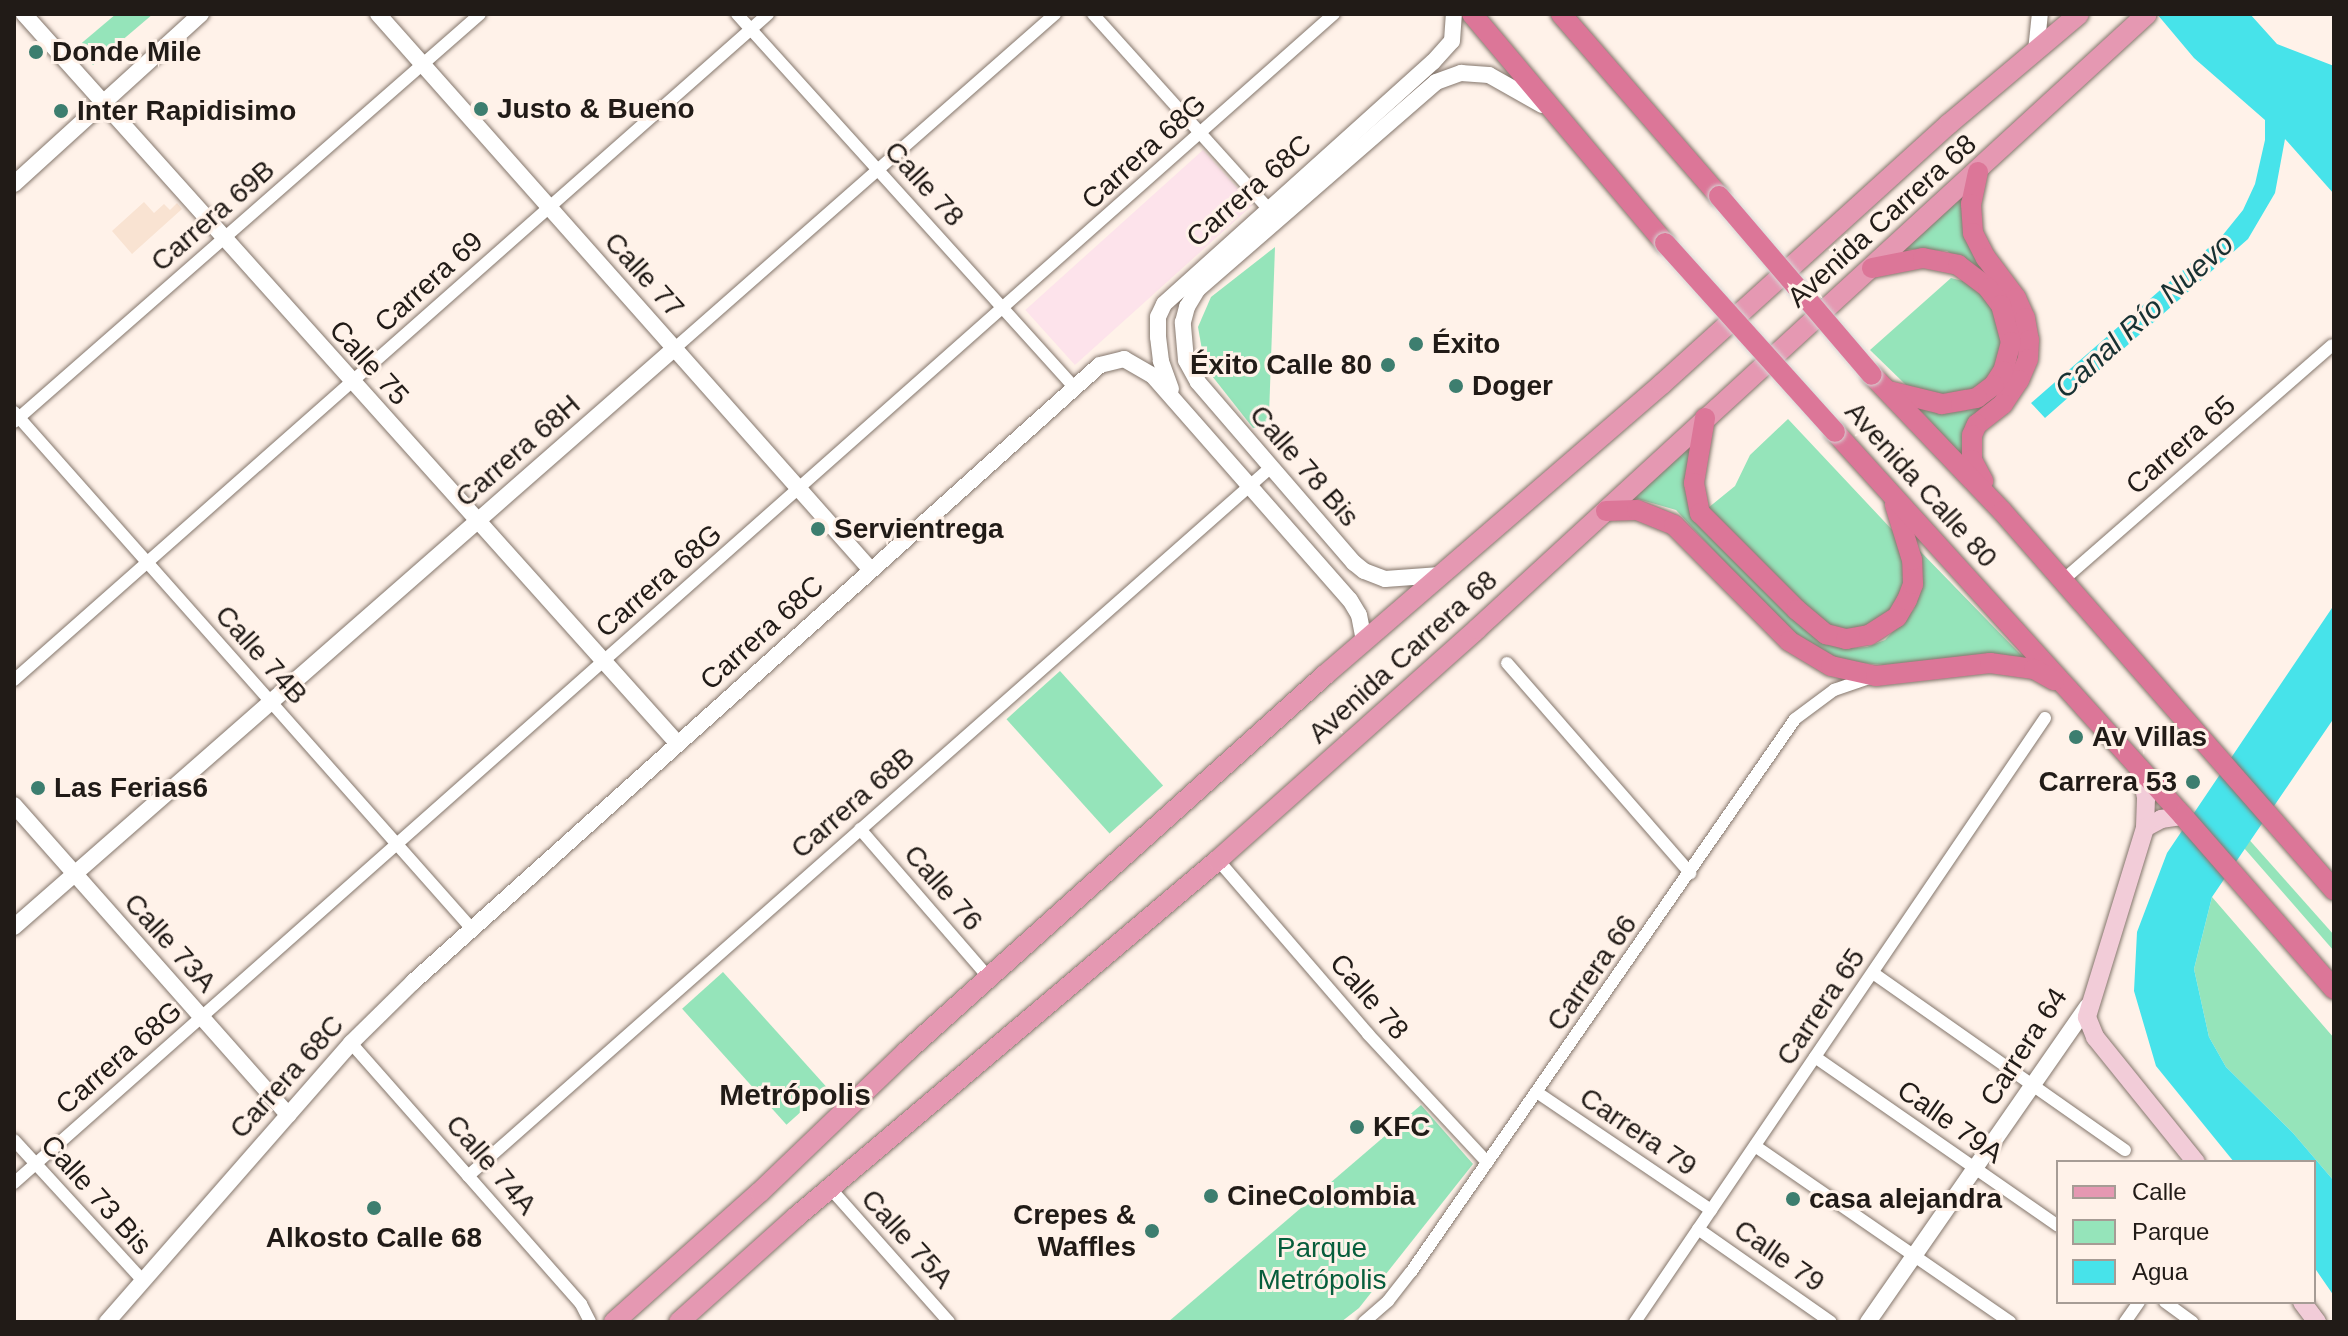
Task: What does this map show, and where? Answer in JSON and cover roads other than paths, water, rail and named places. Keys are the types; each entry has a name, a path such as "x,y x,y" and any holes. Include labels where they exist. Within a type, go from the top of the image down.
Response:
{"highway":[{"name":"Avenida Calle 80","path":"1472,14 1665,243 2183,816 2334,989"},
{"name":"Avenida Calle 80","path":"1561,14 1872,375 2002,511 2334,890"},
{"path":"1978,172 1971,204 1973,233 1986,258 2016,298 2025,318 2029,340 2028,359 2019,380 2003,404 1977,424 1970,442 1977,471 2002,511"},
{"path":"1872,268 1923,258 1958,265 1988,288 2001,305 2011,342 2003,371 1994,385 1977,398 1942,404 1887,391"},
{"path":"1705,418 1694,483 1700,513 1797,610 1826,634 1846,639 1869,635 1897,617 1907,600 1913,584 1912,560 1892,497"},
{"path":"1606,511 1637,510 1674,525 1789,641 1831,666 1876,676 1990,663 2034,669 2066,686"}],"main road":[{"name":"Avenida Carrera 68","path":"614,1322 989,978 1364,641 2079,14"},
{"name":"Avenida Carrera 68","path":"679,1322 830,1188 1218,860 1606,511 2147,14"},
{"name":"Carrera 64","path":"2087,1007 2109,953 2145,828 2146,798 2140,769"},
{"path":"2145,828 2161,819 2183,816"},
{"path":"2087,1007 2087,1017 2095,1037 2194,1160"},
{"path":"2304,1304 2317,1322"}],"street":[{"name":"Calle 75","path":"24,14 678,744"},
{"path":"14,184 201,14"},
{"name":"Calle 77","path":"378,14 871,570"},
{"name":"Carrera 69B","path":"16,418 480,14"},
{"name":"Calle 78","path":"737,14 1074,387"},
{"name":"Carrera 69","path":"14,680 768,14"},
{"name":"Carrera 68H","path":"14,927 1055,14"},
{"path":"1093,14 1272,214"},
{"name":"Carrera 68G","path":"14,1183 1334,14"},
{"name":"Carrera 68C","path":"1178,403 1166,379 1158,337 1158,317 1164,304 1412,92 1450,45 1454,36 1454,14"},
{"path":"1570,14 1582,38"},
{"path":"2036,51 2040,14"},
{"name":"Carrera 68C","path":"1412,92 1453,74 1479,73 1503,80 1551,111"},
{"name":"Carrera 68C","path":"1183,322 1187,307 1198,289 1272,214"},
{"name":"Calle 78 Bis","path":"1183,322 1182,336 1191,371 1364,571 1385,579 1440,575"},
{"name":"Carrera 65","path":"2063,580 2332,345"},
{"name":"Carrera 68C","path":"107,1322 351,1043 472,929 1074,387 1100,365 1124,359 1153,376 1178,403"},
{"name":"Calle 78 Bis","path":"1178,403 1355,606 1364,641"},
{"name":"Calle 74B","path":"16,418 472,929"},
{"name":"Carrera 68B","path":"468,1176 1271,467"},
{"path":"1507,663 1690,873"},
{"name":"Carrera 66","path":"1364,1322 1388,1301 1411,1272 1795,719 1834,690 1876,676"},
{"name":"Carrera 65","path":"1640,1320 1698,1229 2045,718"},
{"name":"Calle 73A","path":"14,805 288,1115"},
{"name":"Calle 76","path":"860,829 989,978"},
{"name":"Calle 78","path":"1218,860 1368,1034 1487,1162"},
{"path":"1873,973 2125,1150"},
{"name":"Carrera 64","path":"1868,1322 2035,1086 2087,1007"},
{"name":"Calle 74A","path":"351,1043 581,1304 590,1322"},
{"name":"Calle 79A","path":"1815,1057 2056,1225"},
{"name":"Carrera 79","path":"1538,1093 1711,1210"},
{"name":"Calle 73 Bis","path":"14,1140 143,1281"},
{"path":"1755,1146 2010,1322"},
{"name":"Calle 75A","path":"830,1188 949,1322"},
{"name":"Calle 79","path":"1698,1229 1831,1322"},
{"path":"2125,1322 2138,1304"},
{"path":"2168,1304 2193,1322"}],"water":[{"name":"Canal Río Nuevo","path":"2157,14 2250,14 2277,44 2334,66 2334,194 2285,139 2275,193 2248,239 2045,418 2031,403 2222,236 2243,210 2255,184 2265,140 2265,120 2194,58"},
{"path":"2334,605 2334,718 2212,897 2194,969 2209,1037 2226,1067 2293,1133 2334,1181 2334,1296 2316,1270 2316,1160 2232,1160 2156,1066 2134,991 2137,932 2167,853"}],"place":[{"name":"Donde Mile","path":"36,52"},
{"name":"Justo & Bueno","path":"481,109"},
{"name":"Inter Rapidisimo","path":"61,111"},
{"name":"Éxito","path":"1416,344"},
{"name":"Éxito Calle 80","path":"1388,365"},
{"name":"Doger","path":"1456,386"},
{"name":"Servientrega","path":"818,529"},
{"name":"Av Villas","path":"2076,737"},
{"name":"Carrera 53","path":"2193,782"},
{"name":"Las Ferias6","path":"38,788"},
{"name":"KFC","path":"1357,1127"},
{"name":"CineColombia","path":"1211,1196"},
{"name":"casa alejandra","path":"1793,1199"},
{"name":"Alkosto Calle 68","path":"374,1208"},
{"name":"Crepes & Waffles","path":"1152,1231"}],"district":[{"name":"Metrópolis","path":"795,1095"}],"park label":[{"name":"Parque Metrópolis","path":"1322,1264"}]}
